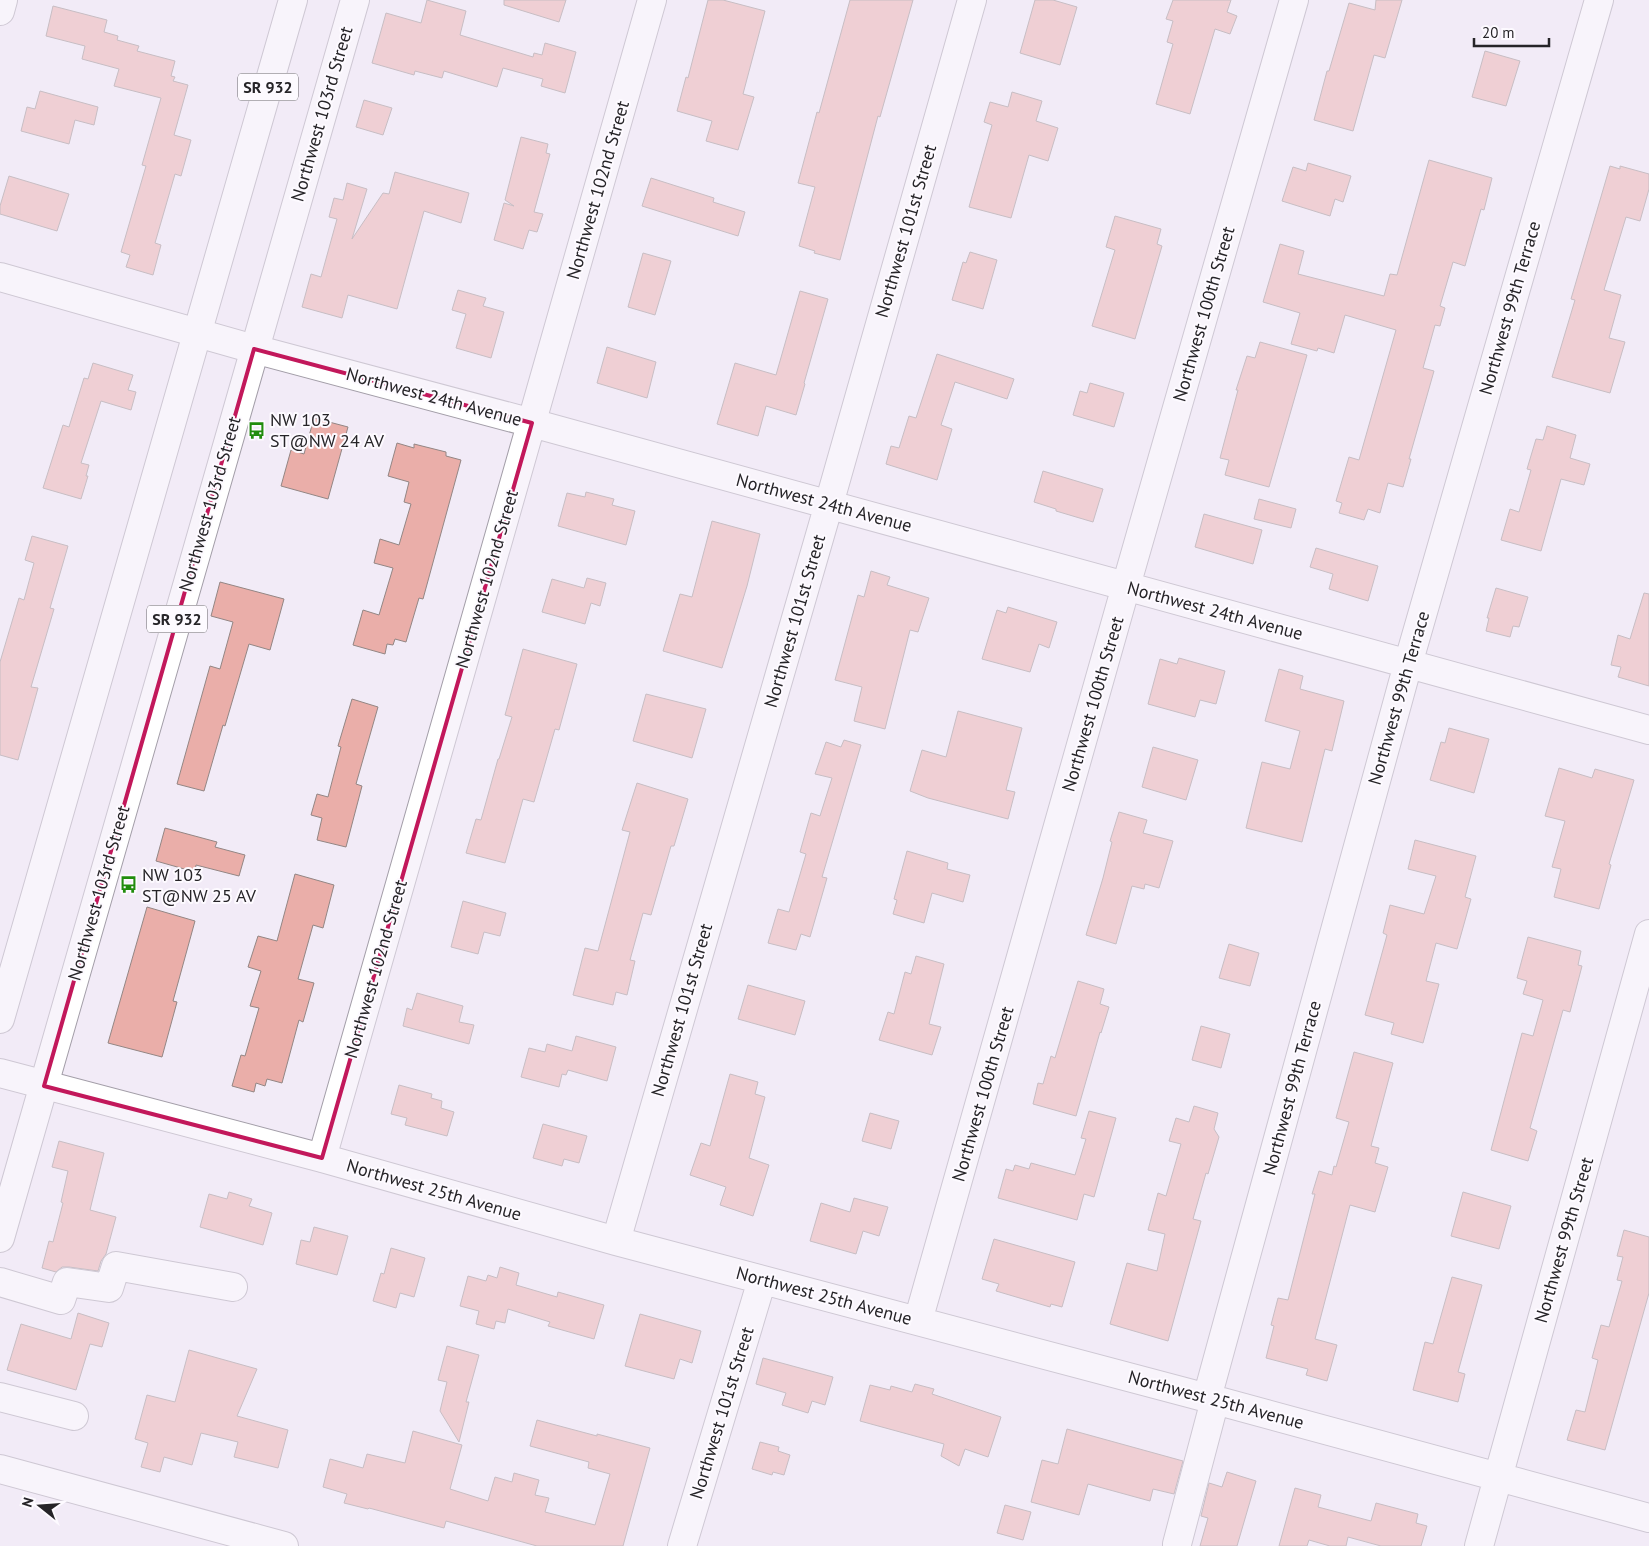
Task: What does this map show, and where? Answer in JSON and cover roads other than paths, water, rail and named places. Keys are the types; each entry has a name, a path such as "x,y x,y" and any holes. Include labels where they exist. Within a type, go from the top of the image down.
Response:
{"street":[{"path":"0,11 3,0"},
{"name":"SR 932","path":"0,1019 293,0"},
{"name":"Northwest 103rd Street","path":"0,1238 355,0"},
{"name":"Northwest 102nd Street","path":"322,1158 652,0"},
{"name":"Northwest 101st Street","path":"616,1241 829,504 972,0"},
{"name":"Northwest 100th Street","path":"918,1322 1294,0"},
{"name":"Northwest 99th Terrace","path":"1177,1544 1211,1399 1408,664 1599,0"},
{"name":"Northwest 24th Avenue","path":"0,277 254,349 829,504 1649,730"},
{"name":"Northwest 99th Street","path":"1478,1546 1649,934"},
{"name":"Northwest 25th Avenue","path":"0,1073 322,1158 616,1241 1649,1518"},
{"path":"0,1282 61,1300 67,1282 109,1288 116,1266 233,1287"},
{"name":"Northwest 101st Street","path":"682,1546 762,1280"},
{"path":"0,1397 74,1416"},
{"path":"0,1469 284,1546"}],"place":[{"name":"NW 103 ST@NW 24 AV","path":"256,430"},
{"name":"NW 103 ST@NW 25 AV","path":"128,885"}]}
